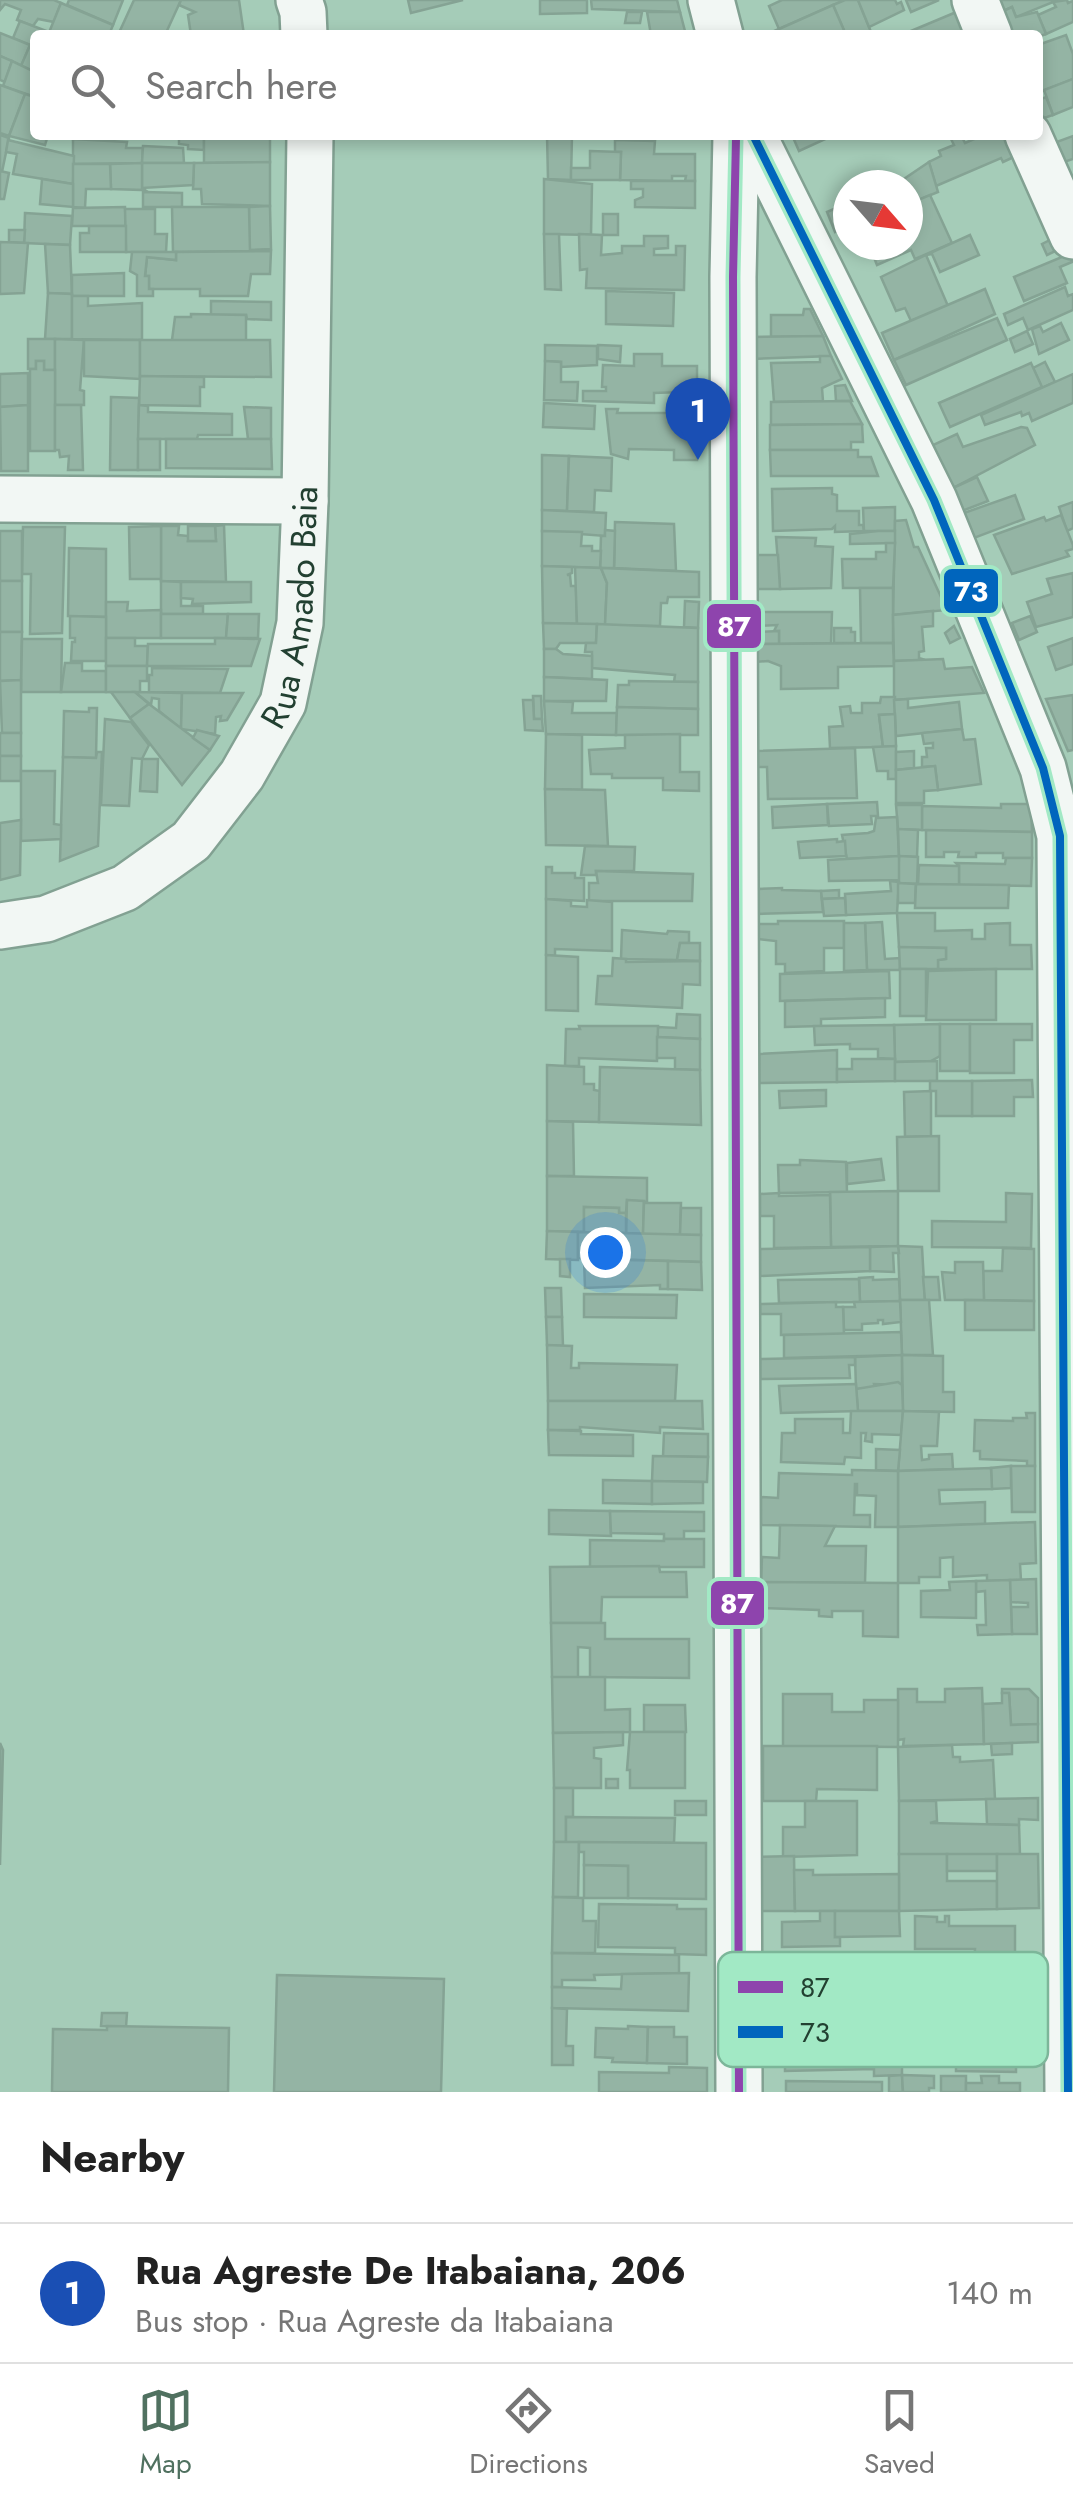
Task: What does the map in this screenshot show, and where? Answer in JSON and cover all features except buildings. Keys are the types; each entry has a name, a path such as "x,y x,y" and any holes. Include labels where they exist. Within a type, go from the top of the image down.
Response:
{"street":[{"path":"711,0 719,30"},
{"path":"975,0 986,30"},
{"name":"Rua Amado Baia","path":"0,926 46,918 125,888 191,841 242,775 283,703 300,623 310,140"},
{"path":"736,140 733,317 739,1952"},
{"path":"755,140 934,500 1043,768 1060,836 1068,2092"},
{"path":"1030,140 1073,236"},
{"path":"0,499 305,501"},
{"path":"739,2067 739,2092"}],"transit line":[{"name":"87","path":"736,140 733,277 739,1952"},
{"name":"73","path":"755,140 934,500 1043,768 1060,836 1068,2092"},
{"name":"87","path":"739,2067 739,2092"}],"place":[{"name":"Rua Agreste De Itabaiana, 206","path":"698,460"}]}
